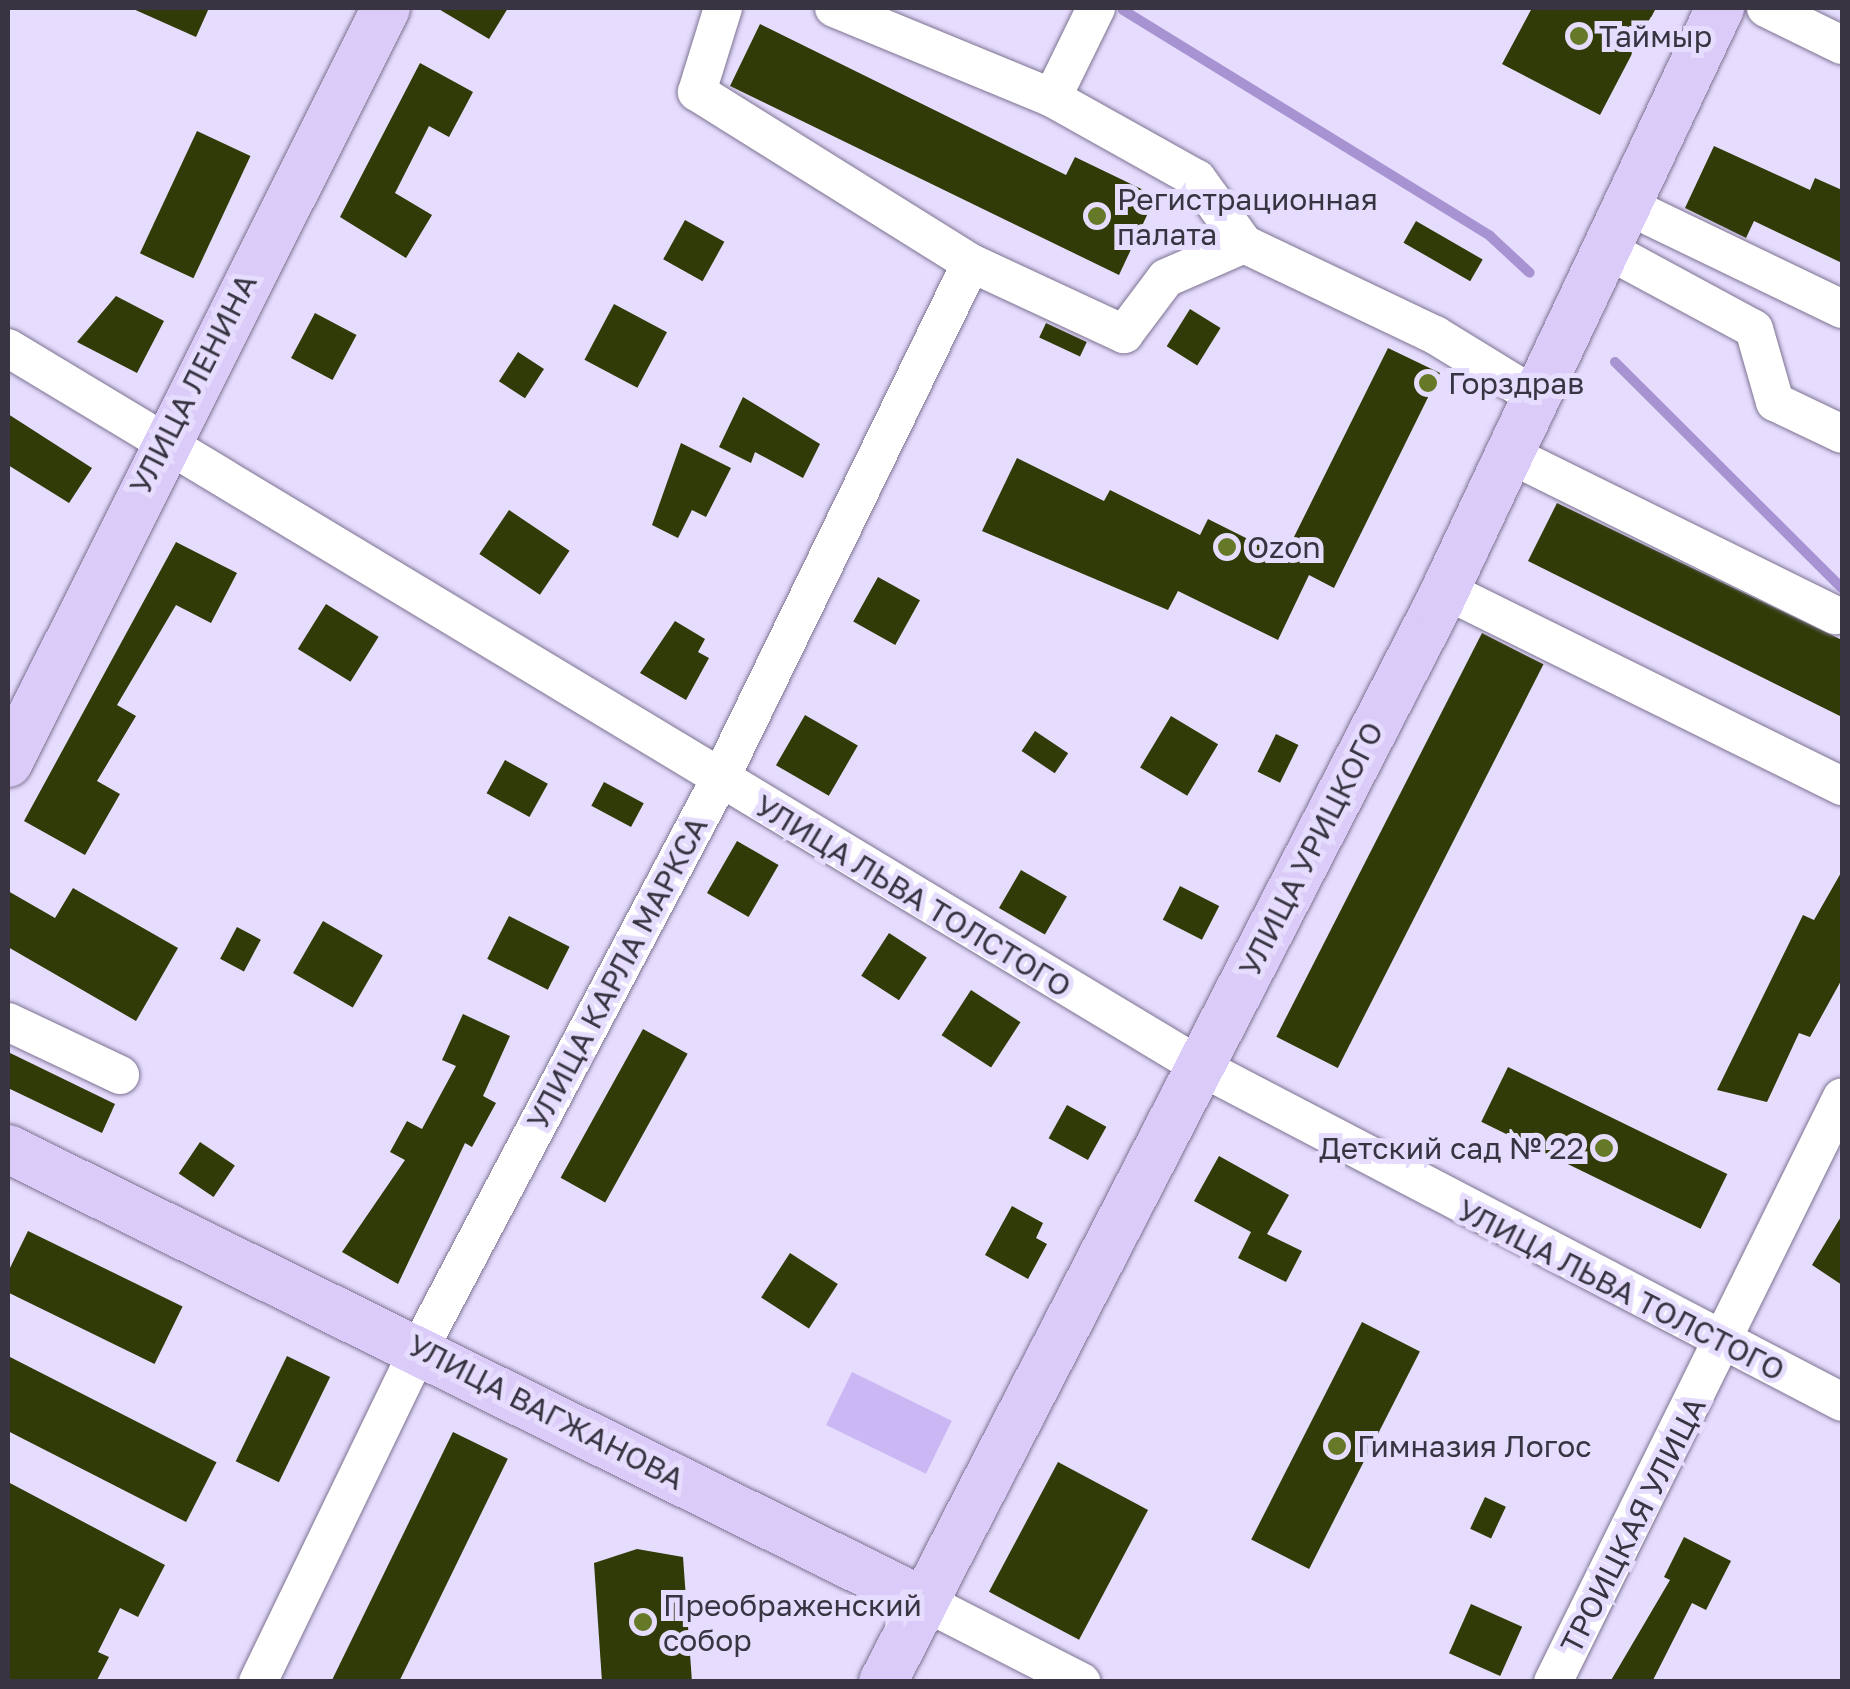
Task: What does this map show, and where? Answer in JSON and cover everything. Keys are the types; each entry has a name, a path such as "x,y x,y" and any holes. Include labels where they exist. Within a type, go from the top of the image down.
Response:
{"main road":[{"name":"УЛИЦА ЛЕНИНА","path":"8,763 161,444 386,8"},
{"name":"УЛИЦА УРИЦКОГО","path":"883,1682 1445,590 1720,8"},
{"name":"УЛИЦА ВАГЖАНОВА","path":"8,1149 419,1348 923,1602"}],"street":[{"path":"723,8 697,92 972,263 1124,334 1166,278 1244,244"},
{"path":"834,8 1052,98 1197,179 1244,244 1434,334 1536,397"},
{"path":"1052,98 1096,8"},
{"path":"1766,8 1842,45"},
{"path":"1626,205 1842,310"},
{"path":"1606,248 1754,329 1775,402 1842,434"},
{"name":"УЛИЦА КАРЛА МАРКСА","path":"258,1682 419,1348 719,781 972,263"},
{"name":"УЛИЦА ЛЬВА ТОЛСТОГО","path":"8,348 719,781 1199,1066 1724,1348 1842,1402"},
{"path":"1509,454 1835,615"},
{"path":"1445,590 1842,786"},
{"path":"8,1022 120,1074"},
{"name":"ТРОИЦКАЯ УЛИЦА","path":"1553,1682 1724,1348 1842,1097"},
{"name":"УЛИЦА ВАГЖАНОВА","path":"923,1602 1081,1682"}],"shaded area":[{"path":"852,1372 952,1421 926,1474 826,1425"}],"building":[{"path":"131,8 209,8 196,37"},
{"path":"437,8 508,8 489,39"},
{"name":"Таймыр","path":"1532,8 1656,8 1600,115 1502,64"},
{"path":"760,24 1066,175 1075,157 1156,196 1119,275 730,86"},
{"path":"420,63 473,92 449,137 429,126 395,193 432,215 406,258 340,217"},
{"path":"197,131 250,156 193,278 140,253"},
{"path":"1714,146 1810,190 1815,178 1842,190 1842,263 1754,221 1746,238 1685,208"},
{"path":"685,220 724,242 703,281 663,259"},
{"path":"1416,221 1483,260 1470,281 1404,243"},
{"path":"116,296 164,321 137,373 77,342"},
{"path":"614,304 667,332 637,388 584,360"},
{"path":"1190,309 1221,328 1197,365 1167,346"},
{"path":"315,313 356,335 333,380 291,358"},
{"path":"1046,323 1087,342 1080,357 1039,338"},
{"path":"1388,348 1440,373 1334,588 1309,575 1278,640 1178,591 1168,610 982,531 1017,458 1104,501 1110,490 1200,535 1208,519 1284,557"},
{"path":"518,352 544,369 525,398 499,381"},
{"path":"743,397 820,444 803,478 755,452 751,463 719,447"},
{"path":"8,414 92,468 69,503 8,465"},
{"path":"681,443 731,468 706,517 692,510 678,538 652,525"},
{"path":"1557,503 1842,640 1842,717 1528,561"},
{"path":"509,510 570,551 540,595 479,554"},
{"path":"176,542 237,573 211,623 176,605 117,705 136,716 97,781 120,794 85,855 24,821"},
{"path":"878,577 920,600 895,645 853,622"},
{"path":"326,604 379,637 350,682 298,649"},
{"path":"675,621 705,639 698,652 709,658 686,700 640,673"},
{"path":"1482,633 1543,664 1338,1068 1276,1037"},
{"path":"805,715 858,746 829,796 776,765"},
{"path":"1171,716 1218,744 1187,796 1140,767"},
{"path":"1035,731 1068,753 1055,773 1022,751"},
{"path":"1276,734 1298,745 1280,783 1258,772"},
{"path":"505,760 548,784 529,817 487,793"},
{"path":"604,782 644,803 631,827 591,806"},
{"path":"737,841 779,865 749,917 707,893"},
{"path":"1021,870 1067,896 1045,935 999,908"},
{"path":"1842,871 1842,979 1810,1037 1799,1033 1767,1102 1717,1090 1803,915 1814,920"},
{"path":"1180,886 1219,906 1202,940 1163,920"},
{"path":"73,888 178,948 136,1021 8,947 8,891 55,918"},
{"path":"509,916 570,947 548,990 487,959"},
{"path":"323,921 383,956 353,1007 293,973"},
{"path":"237,927 261,940 244,971 220,959"},
{"path":"889,933 927,958 899,1000 861,976"},
{"path":"971,990 1020,1022 991,1067 942,1035"},
{"path":"463,1014 510,1036 483,1096 496,1103 472,1147 465,1143 398,1284 342,1252 405,1160 390,1152 407,1121 422,1129 456,1066 442,1060"},
{"path":"643,1029 688,1054 605,1202 561,1178"},
{"path":"8,1052 115,1104 102,1133 8,1088"},
{"name":"Детский сад № 22","path":"1508,1067 1727,1174 1701,1229 1481,1122"},
{"path":"1067,1105 1106,1127 1088,1160 1049,1138"},
{"path":"200,1142 235,1165 214,1197 179,1174"},
{"path":"1219,1156 1289,1195 1267,1234 1302,1251 1286,1282 1238,1258 1251,1232 1194,1201"},
{"path":"1012,1206 1043,1223 1036,1238 1047,1244 1028,1279 985,1255"},
{"path":"1842,1215 1842,1285 1812,1265"},
{"path":"28,1231 183,1306 155,1364 8,1292 8,1272"},
{"path":"790,1253 838,1284 809,1328 761,1297"},
{"name":"Гимназия Логос","path":"1362,1322 1420,1352 1309,1569 1251,1539"},
{"path":"8,1356 216,1462 186,1522 8,1431"},
{"path":"287,1356 330,1377 279,1482 236,1461"},
{"path":"453,1432 508,1459 399,1682 331,1682"},
{"path":"1058,1462 1148,1510 1079,1640 989,1592"},
{"path":"8,1482 165,1565 138,1617 120,1608 98,1652 109,1657 96,1682 8,1682"},
{"path":"1485,1497 1506,1507 1491,1538 1470,1529"},
{"path":"1684,1537 1731,1561 1706,1610 1692,1603 1652,1682 1610,1682 1670,1580 1664,1577"},
{"name":"Преображенский собор","path":"637,1549 683,1557 692,1682 602,1682 594,1563"},
{"path":"1471,1604 1522,1627 1500,1676 1449,1653"}],"waterway":[{"path":"1123,10 1490,236 1530,273"},
{"path":"1615,362 1842,588"}],"place":[{"name":"Таймыр","path":"1579,36"},
{"name":"Регистрационная палата","path":"1097,216"},
{"name":"Горздрав","path":"1428,383"},
{"name":"Ozon","path":"1227,547"},
{"name":"Детский сад № 22","path":"1604,1148"},
{"name":"Гимназия Логос","path":"1337,1446"},
{"name":"Преображенский собор","path":"643,1622"}]}
